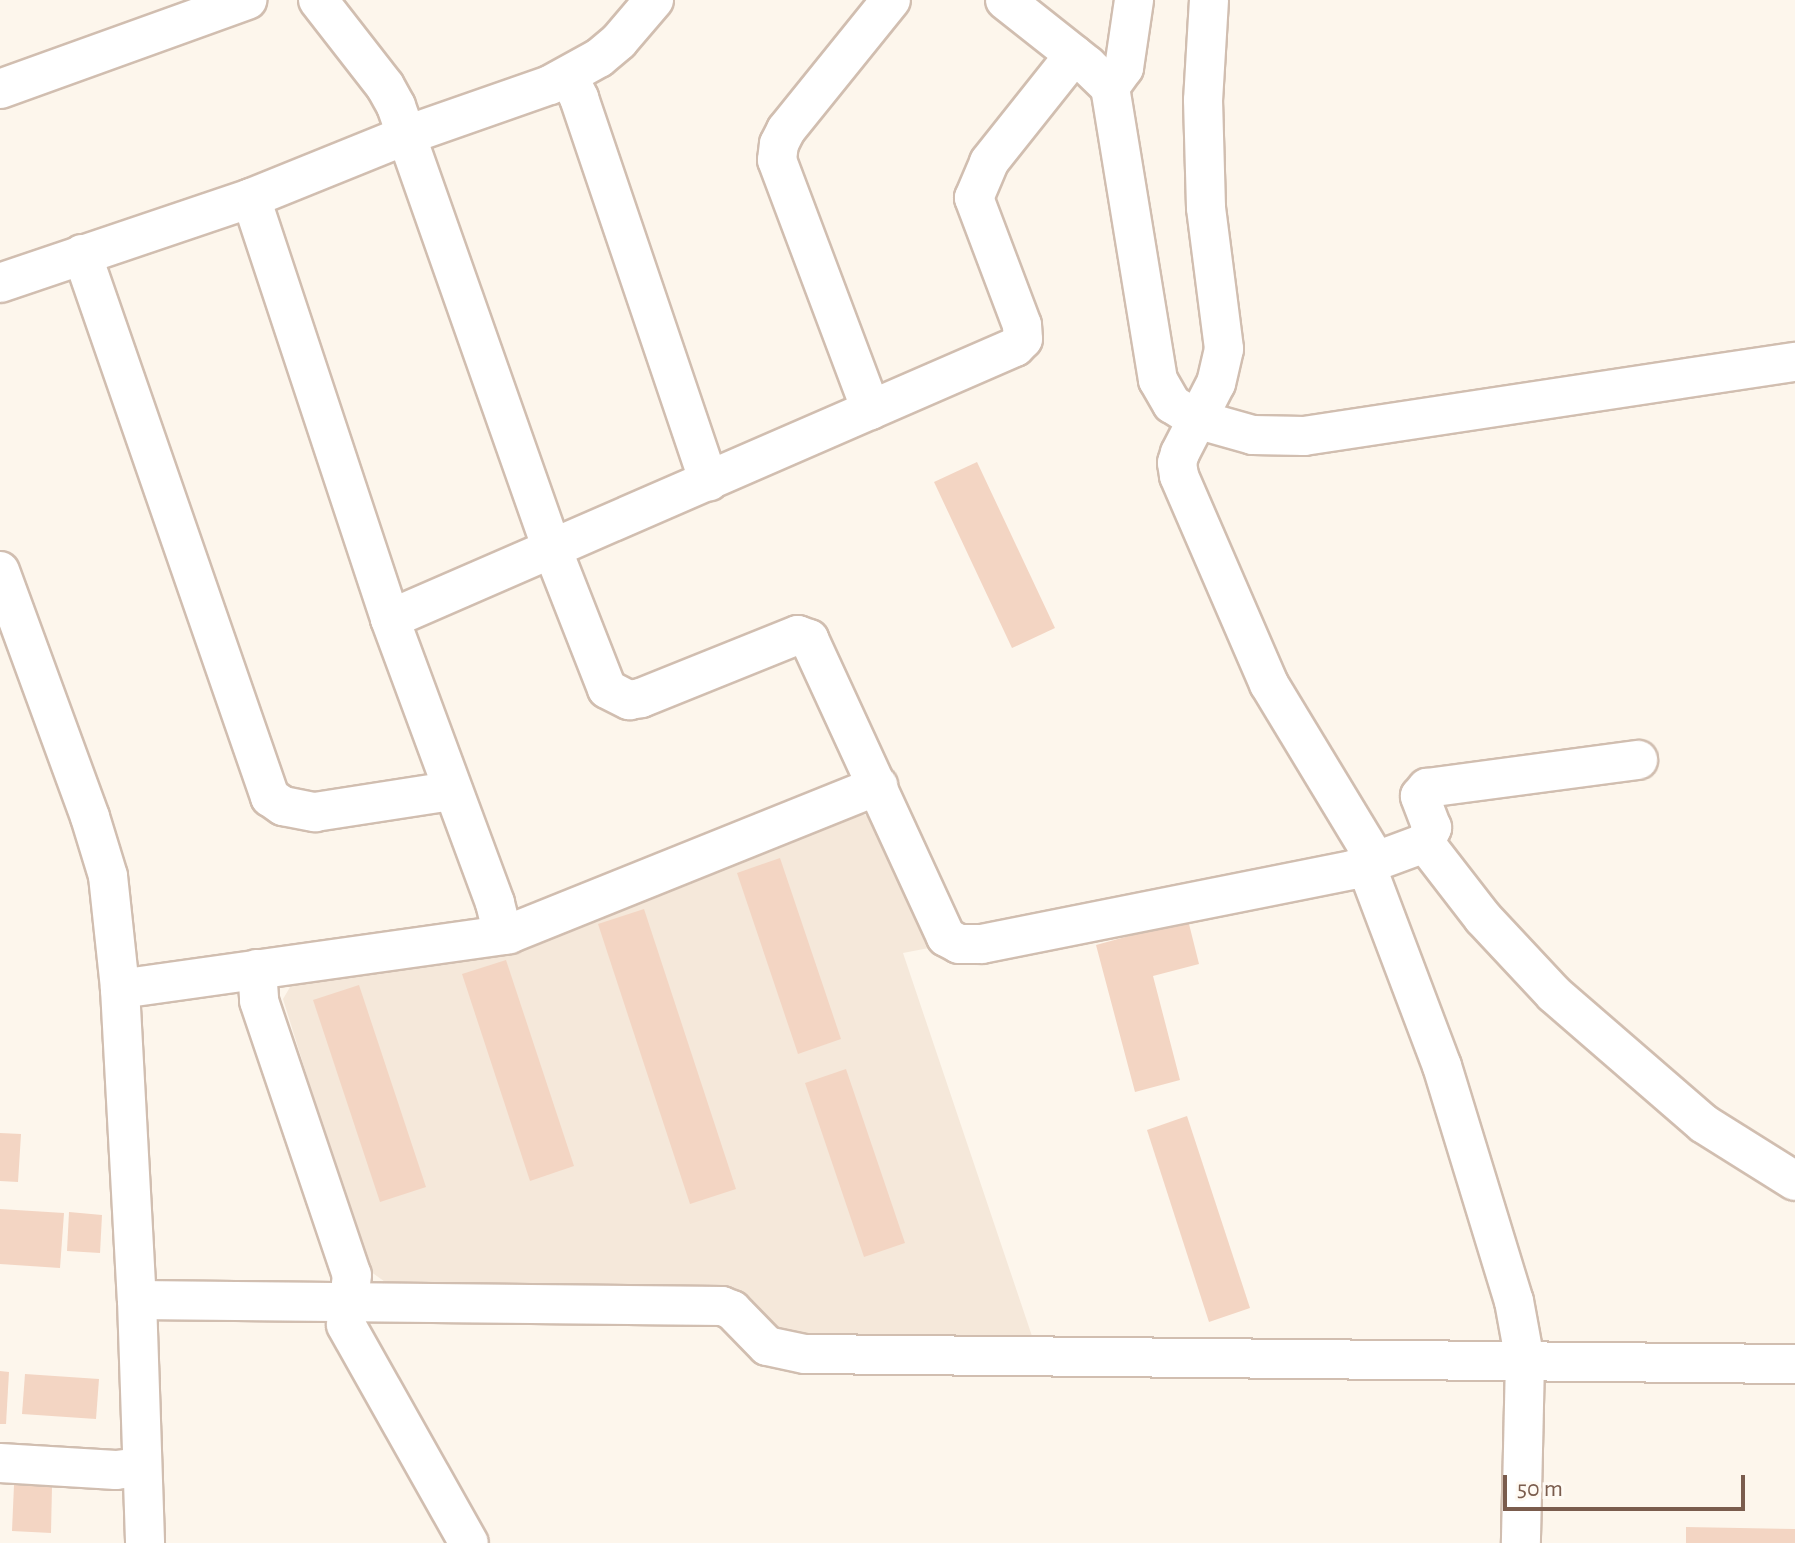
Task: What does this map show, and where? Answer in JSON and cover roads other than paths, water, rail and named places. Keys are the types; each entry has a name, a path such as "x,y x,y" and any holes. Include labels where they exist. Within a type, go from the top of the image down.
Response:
{"street":[{"path":"0,89 247,0"},
{"path":"318,0 385,86 407,135 553,551 607,689 629,700 641,698 798,635 809,639 946,937 959,944 982,944 1288,885 1371,863 1425,843 1432,828 1420,796 1427,788 1638,760"},
{"path":"0,283 251,198 407,135 568,76 619,41 654,0"},
{"path":"871,410 777,160 779,144 786,130 891,0"},
{"path":"1005,0 1110,87 1158,380 1172,404 1196,419 1253,435 1304,436 1795,362"},
{"path":"1110,87 1124,68 1134,0"},
{"path":"1209,0 1203,100 1206,208 1224,349 1216,383 1177,463 1179,476 1269,684 1371,863 1479,1177 1514,1301 1525,1361 1521,1543"},
{"path":"390,619 553,551 1015,347 1023,339 1022,325 974,198 989,162 1074,55"},
{"path":"568,76 579,98 709,482"},
{"path":"251,198 390,619 451,791 495,903 503,935"},
{"path":"82,254 270,797 293,810 315,812 451,791"},
{"path":"0,571 90,817 108,876 120,989 137,1300 145,1543"},
{"path":"120,989 503,935 534,926 878,786"},
{"path":"1425,843 1483,918 1554,994 1704,1124 1795,1181"},
{"path":"257,969 259,1001 352,1275 346,1300 346,1325 469,1543"},
{"path":"137,1300 722,1306 732,1310 767,1346 805,1354 1795,1364"},
{"path":"0,1463 116,1470 142,1467"}]}
